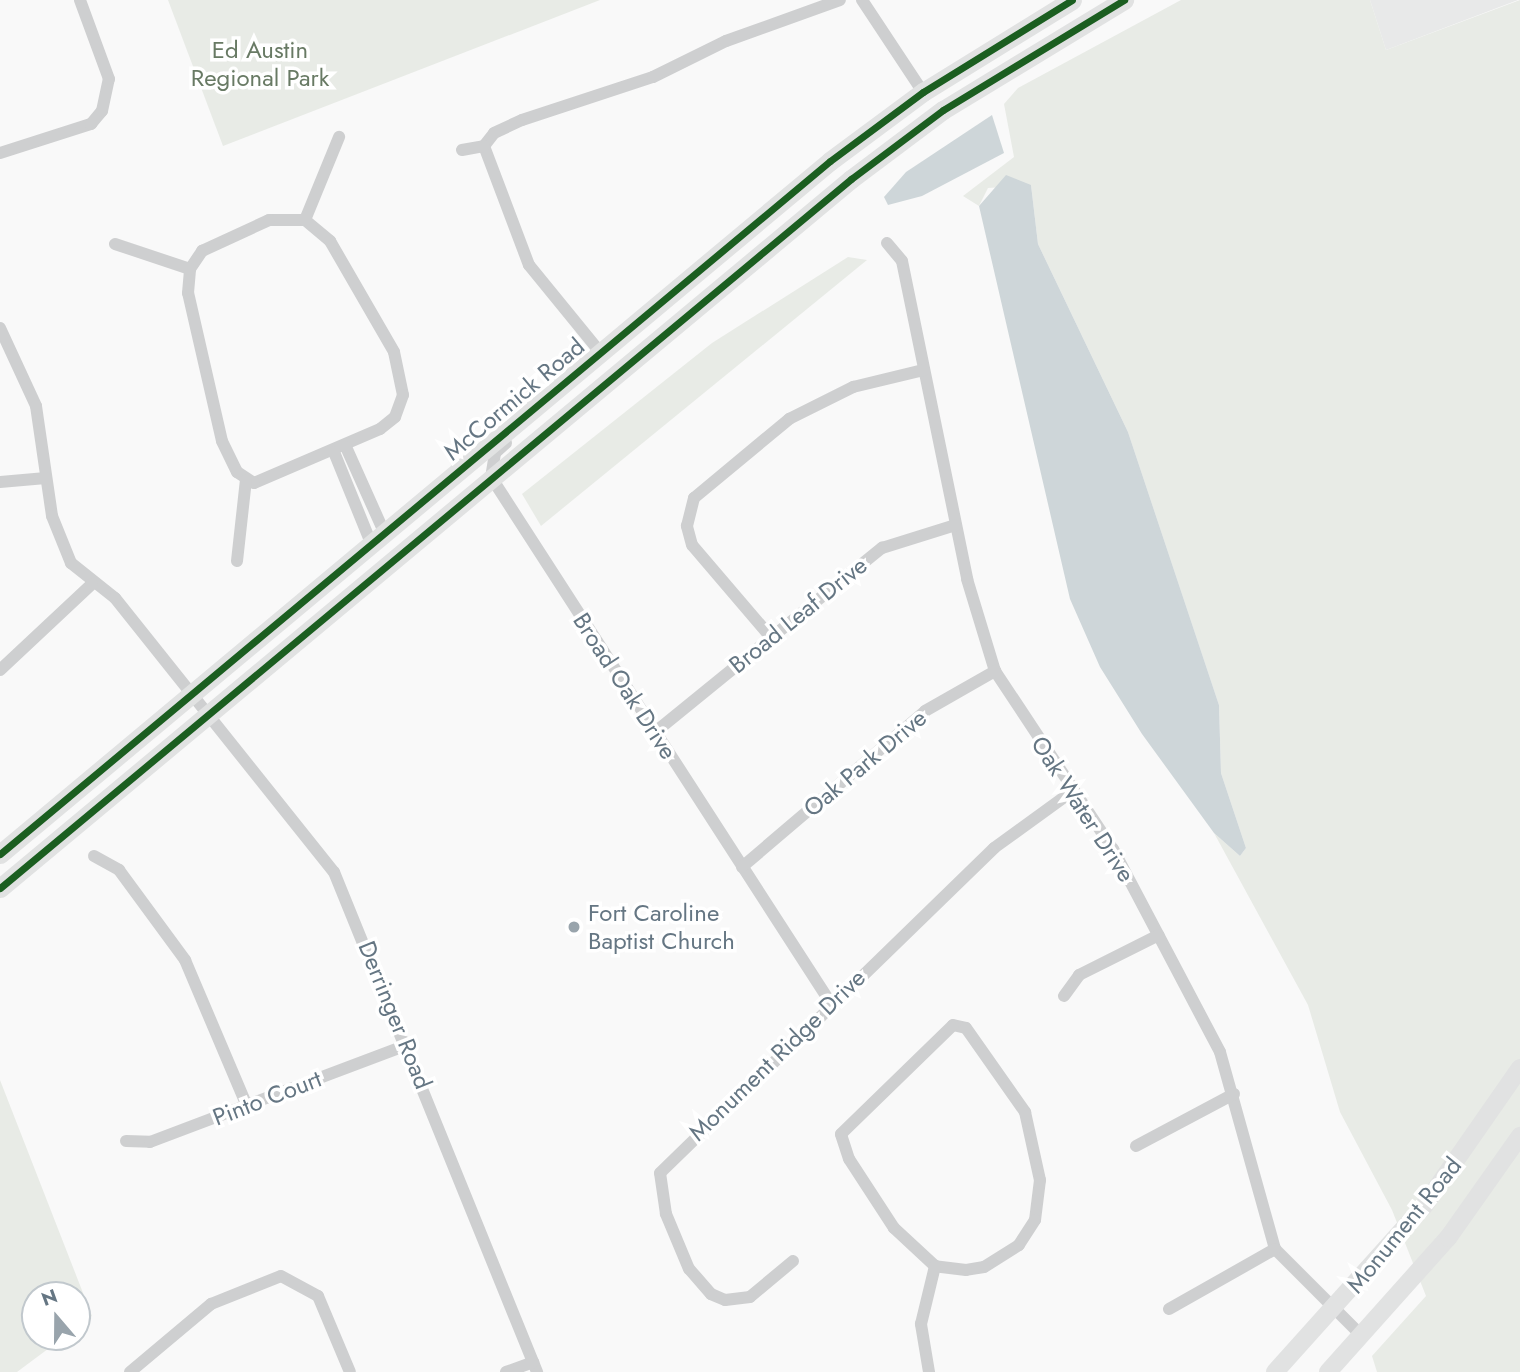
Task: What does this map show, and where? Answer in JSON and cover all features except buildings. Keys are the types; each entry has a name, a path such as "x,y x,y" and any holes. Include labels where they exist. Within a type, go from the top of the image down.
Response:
{"main road":[{"name":"McCormick Road","path":"0,854 600,352 923,92 1072,0"},
{"name":"McCormick Road","path":"0,888 841,187 982,85 1028,55 1124,0"},
{"path":"1028,55 1035,22"},
{"path":"982,85 1000,42"},
{"name":"Monument Road","path":"1275,1372 1334,1311 1424,1206 1520,1068"},
{"name":"Monument Road","path":"1328,1372 1448,1238 1520,1136"}],"street":[{"path":"0,153 91,124 102,111 108,88 80,0"},
{"path":"462,150 484,146 494,133 522,120 653,77 726,41 840,0"},
{"path":"869,1 923,92"},
{"path":"305,220 339,137"},
{"path":"484,146 529,265 600,352"},
{"path":"269,220 305,220 330,241 394,352 404,383 390,423 340,449 263,481 247,480 232,465 208,395 191,318 190,269 222,237 269,220"},
{"name":"Oak Water Drive","path":"887,243 902,261 956,524 995,671 1074,790 1159,935 1220,1052 1234,1094 1275,1250 1362,1336"},
{"path":"115,244 190,269"},
{"name":"Derringer Road","path":"0,328 36,406 46,478 63,548 92,584 115,598 165,664 334,872 407,1045 535,1367"},
{"path":"769,635 692,545 688,515 705,487 789,419 828,398 924,370"},
{"path":"491,477 495,453 544,410 568,379"},
{"path":"340,449 378,537"},
{"name":"Broad Oak Drive","path":"491,477 830,1002"},
{"path":"0,482 46,478"},
{"path":"237,561 247,480"},
{"name":"Broad Leaf Drive","path":"654,733 769,635 882,548 956,524"},
{"path":"0,670 92,584"},
{"name":"Oak Park Drive","path":"742,867 925,711 995,671"},
{"name":"Monument Ridge Drive","path":"793,1261 750,1297 725,1300 711,1294 694,1277 666,1214 660,1173 830,1002 994,848 1074,790"},
{"path":"94,856 119,870 186,960 247,1106"},
{"path":"1065,996 1079,975 1159,935"},
{"path":"953,1025 966,1028 1026,1112 1040,1180 1029,1233 1006,1256 977,1268 935,1266 878,1208 841,1134 953,1025"},
{"name":"Pinto Court","path":"126,1141 150,1142 407,1045"},
{"path":"1136,1146 1234,1094"},
{"path":"1168,1309 1275,1250"},
{"path":"929,1372 920,1324 935,1266"},
{"path":"130,1372 211,1304 256,1282 289,1277 318,1296 350,1372"},
{"path":"506,1372 535,1367"}],"shaded area":[{"path":"1370,0 1518,0 1386,50"},
{"path":"992,115 1004,153 922,196 888,205 884,197 906,172"},
{"path":"1006,175 1031,185 1038,244 1128,432 1219,705 1221,773 1246,848 1240,856 1214,833 1142,734 1100,667 1070,599 979,206"}],"green space":[{"name":"Ed Austin Regional Park","path":"168,0 600,0 223,146"},
{"path":"1181,0 1370,0 1386,50 1520,0 1520,1372 1377,1372 1372,1356 1426,1296 1392,1210 1340,1112 1308,1005 1214,833 1240,856 1246,848 1221,773 1219,705 1128,432 1038,244 1031,185 988,188 979,206 963,196 1014,157 1004,104 1018,88"},
{"path":"848,257 867,260 541,526 522,494 712,343"},
{"path":"0,1080 78,1281 21,1281 21,1351 45,1351 17,1372 0,1372"}],"cycle path":[{"path":"0,854 830,161 923,92 1072,0"},
{"path":"0,888 851,179 943,110 1124,0"}],"place":[{"name":"Fort Caroline Baptist Church","path":"574,927"}]}
